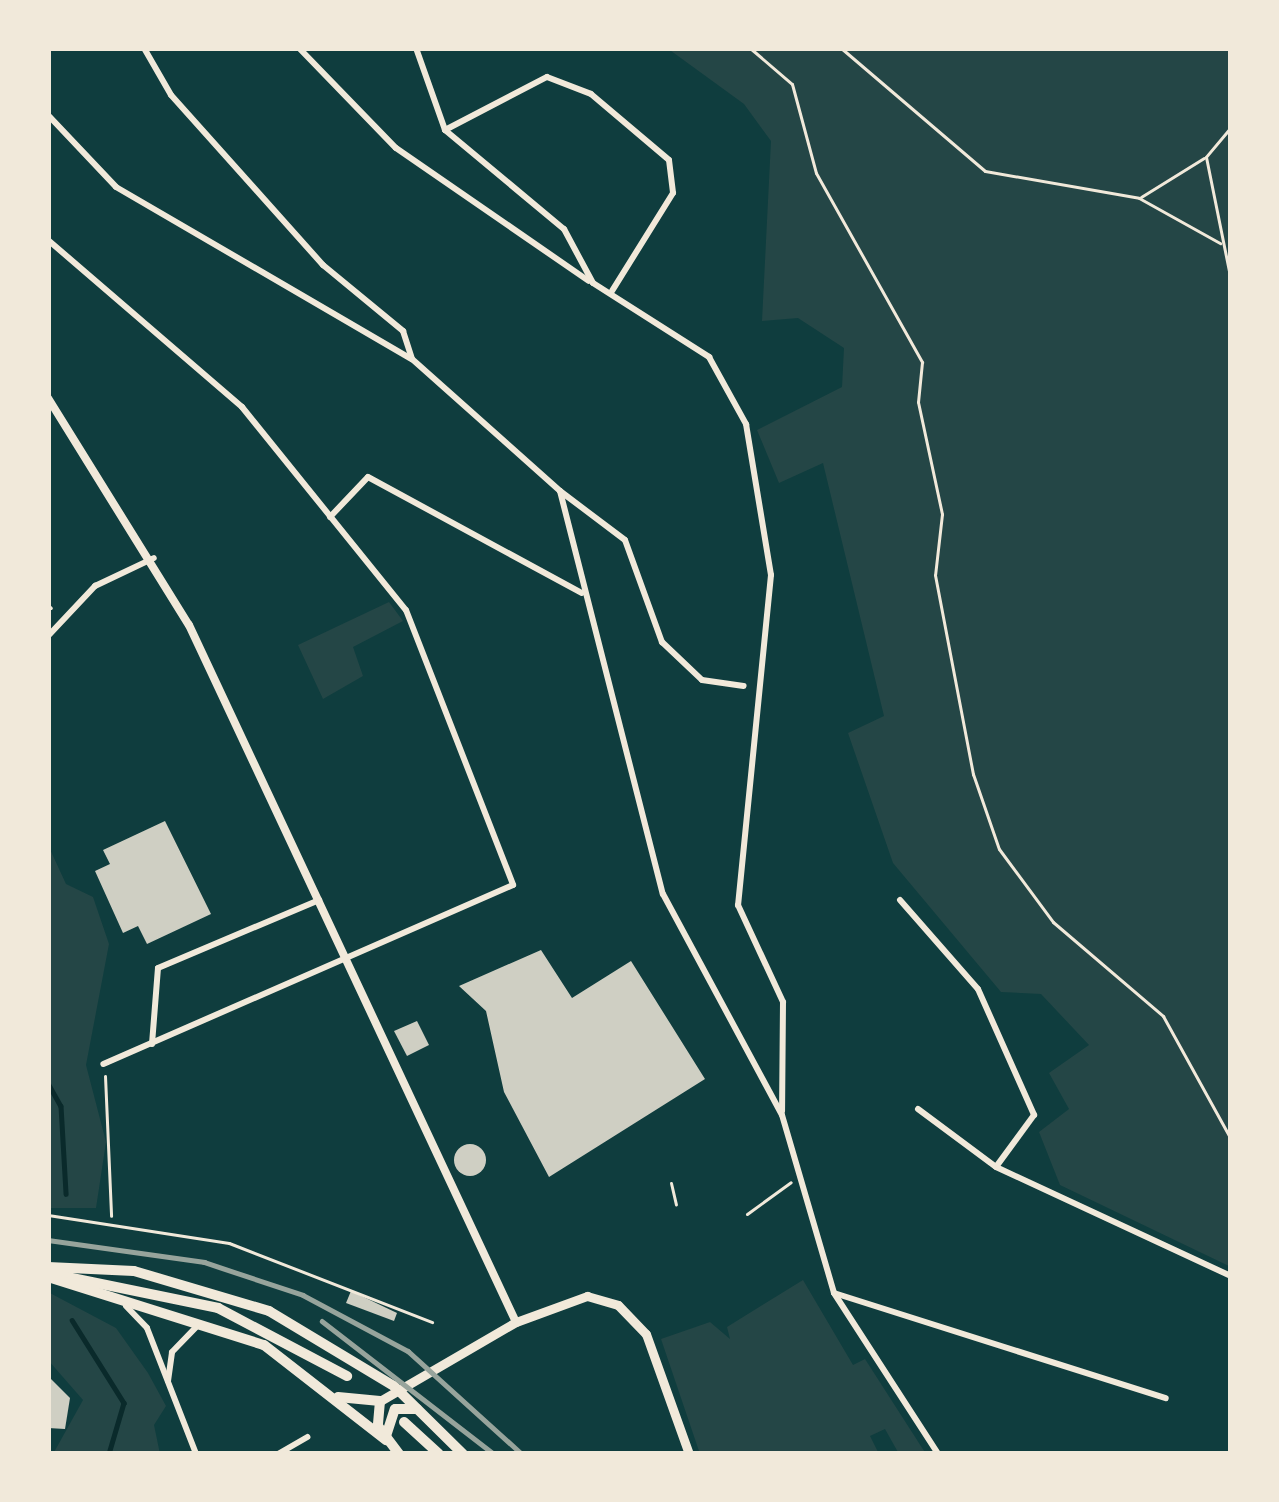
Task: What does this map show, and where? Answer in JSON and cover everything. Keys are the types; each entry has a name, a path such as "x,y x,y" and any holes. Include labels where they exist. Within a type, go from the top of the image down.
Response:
{"main road":[{"path":"48,1272 134,1270 224,1293 394,1387 463,1454"},
{"path":"48,1272 123,1304 210,1323 338,1397 399,1454"},
{"path":"48,1272 218,1308 347,1376"},
{"path":"378,1407 394,1387 516,1322 572,1298 618,1304 646,1334 689,1454"},
{"path":"354,1397 368,1386 359,1366"},
{"path":"338,1397 354,1397 378,1407"},
{"path":"378,1407 386,1440"},
{"path":"386,1440 386,1424 395,1409 417,1409"},
{"path":"404,1422 439,1454"}],"street":[{"path":"144,48 171,95 322,265 403,331 412,359"},
{"path":"299,48 396,148 709,357 749,438 771,575 738,905 783,1002 782,1115 834,1293 938,1454"},
{"path":"416,48 446,130 564,229 592,283"},
{"path":"446,130 548,77 591,94 669,160 673,193 612,291"},
{"path":"48,115 116,187 412,359 560,491 625,540 662,643 702,680 744,686"},
{"path":"48,240 242,406 406,610 514,886 348,964 103,1064"},
{"path":"48,398 154,558 516,1322"},
{"path":"330,517 368,476 582,593"},
{"path":"560,491 582,593 663,894 782,1115"},
{"path":"48,636 95,586 154,558"},
{"path":"152,1045 158,968 320,900"},
{"path":"900,900 977,989 1034,1115 996,1167"},
{"path":"918,1109 996,1167 1231,1276"},
{"path":"834,1293 1166,1398"},
{"path":"123,1304 147,1328 196,1454"},
{"path":"168,1384 178,1341 210,1323"},
{"path":"278,1454 308,1437"}],"lane":[{"path":"671,1184 676,1204"}],"path":[{"path":"750,48 792,84 816,173 922,362 918,402 942,514 935,574 973,774 999,849 1053,922 1163,1016 1231,1139"},
{"path":"841,48 986,171 1139,198 1220,243"},
{"path":"1139,198 1206,157 1231,127"},
{"path":"1206,157 1231,281"},
{"path":"103,1064 111,1217"},
{"path":"747,1214 797,1178"},
{"path":"48,1215 111,1217 254,1251 432,1322"}],"shaded area":[{"path":"667,48 1231,48 1231,1267 1060,1185 1039,1132 1069,1109 1049,1073 1089,1045 1041,994 1001,992 893,863 848,733 884,716 823,463 779,483 757,430 842,387 844,348 798,318 762,321 771,141 744,104"},
{"path":"389,602 403,621 353,647 363,676 323,699 298,645"},
{"path":"48,845 66,884 93,897 109,944 86,1065 106,1142 96,1208 48,1208"},
{"path":"803,1280 853,1365 865,1359 926,1454 899,1454 885,1429 870,1436 879,1454 700,1454 661,1339 710,1322 730,1339 727,1327"},
{"path":"48,1292 116,1328 148,1373 166,1406 154,1425 160,1454 53,1454 83,1400 48,1360"}],"building":[{"path":"165,821 211,914 147,944 138,926 123,933 95,871 110,864 103,850"},
{"path":"541,950 572,998 631,961 705,1079 549,1177 504,1092 486,1011 459,986"},
{"path":"417,1021 429,1045 407,1056 394,1031"},
{"path":"470,1144 481,1149 486,1160 481,1171 470,1176 459,1171 454,1160 459,1149"},
{"path":"351,1291 397,1313 394,1321 346,1303"},
{"path":"48,1376 70,1398 65,1429 48,1428"}],"waterway":[{"path":"48,1083 61,1106 66,1194"},
{"path":"72,1320 124,1403 109,1454"}],"railway":[{"path":"48,1240 204,1262 303,1295 408,1351 522,1454"},
{"path":"322,1321 494,1454"}]}
